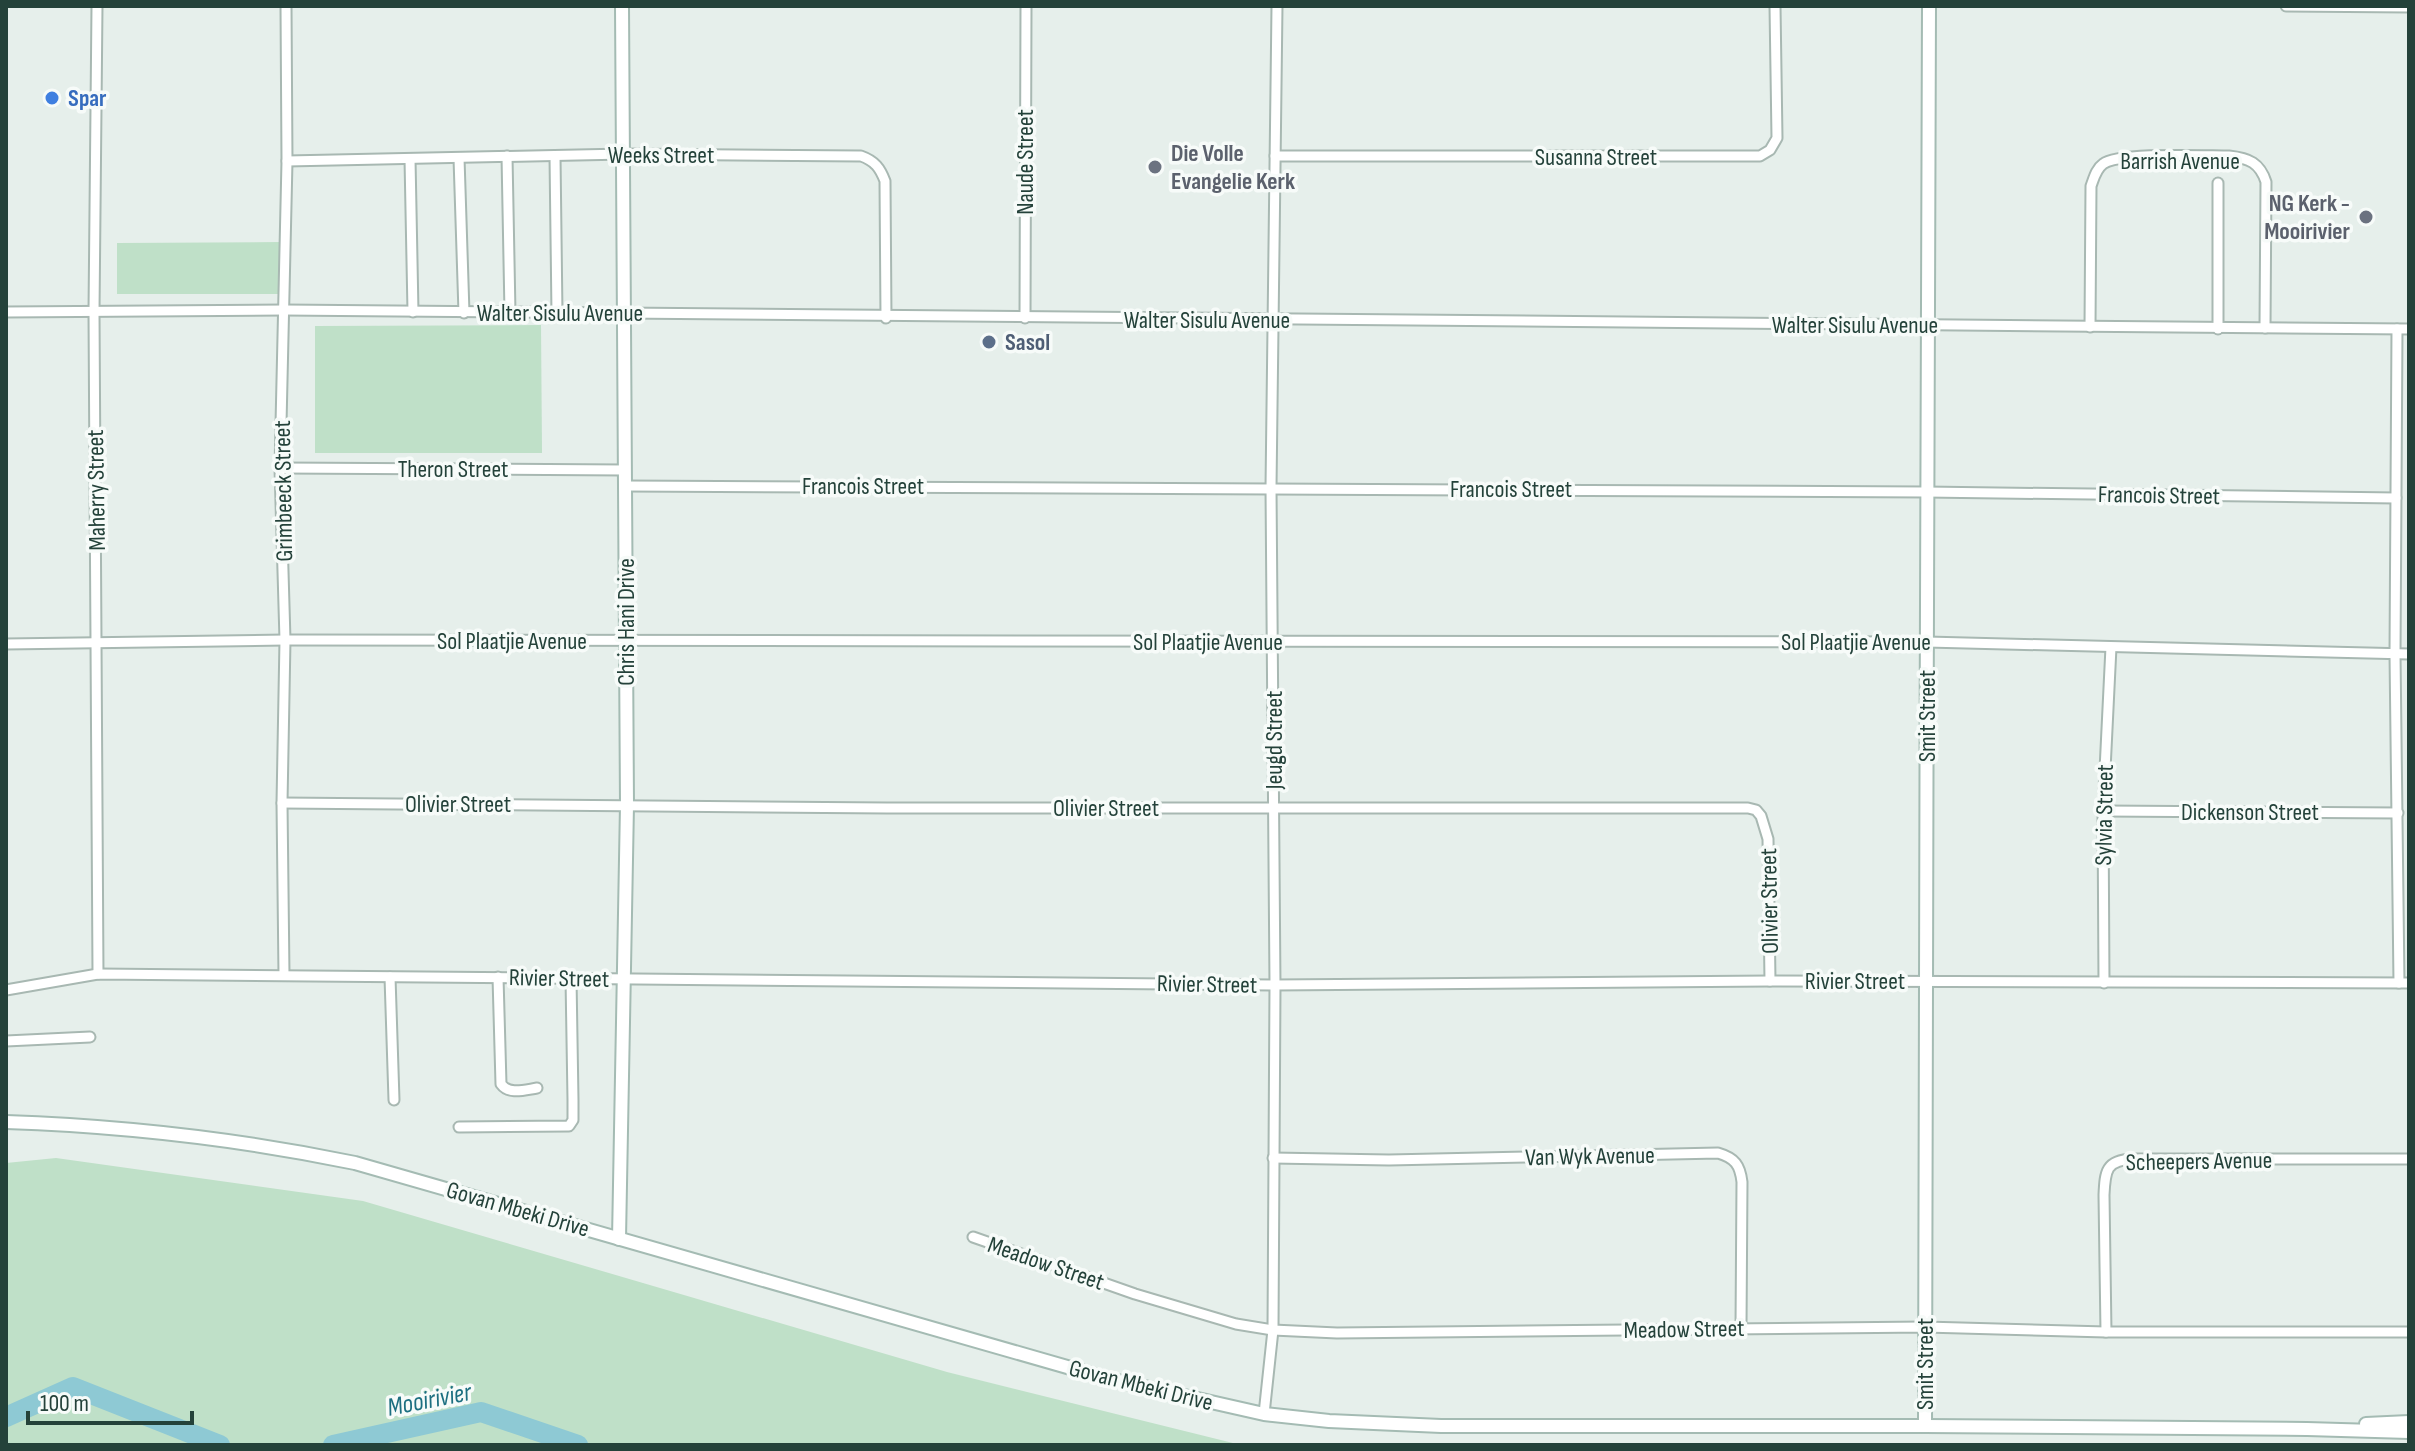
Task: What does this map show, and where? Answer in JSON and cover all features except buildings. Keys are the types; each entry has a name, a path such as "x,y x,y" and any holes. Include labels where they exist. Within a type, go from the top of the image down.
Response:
{"street":[{"name":"Maherry Street","path":"97,6 94,312 98,974"},
{"name":"Grimbeeck Street","path":"284,975 282,803 285,640 280,468 287,161 286,6"},
{"name":"Chris Hani Drive","path":"619,1239 627,805 622,6"},
{"name":"Naude Street","path":"1025,318 1026,6"},
{"name":"Jeugd Street","path":"1264,1414 1273,1330 1275,985 1271,488 1277,6"},
{"name":"Susanna Street","path":"1275,156 1760,156 1770,150 1777,138 1775,6"},
{"name":"Smit Street","path":"1925,1426 1929,6"},
{"path":"2286,6 2409,7"},
{"name":"Weeks Street","path":"287,161 624,154 848,155 872,160 885,181 886,318"},
{"path":"507,156 510,313"},
{"path":"555,156 557,314"},
{"name":"Barrish Avenue","path":"2090,327 2091,186 2095,173 2104,163 2127,157 2229,156 2254,162 2262,169 2266,182 2265,328"},
{"path":"459,158 464,313"},
{"path":"410,159 413,312"},
{"path":"2218,183 2218,329"},
{"name":"Walter Sisulu Avenue","path":"6,312 284,310 886,318 2409,329"},
{"path":"2397,329 2395,654 2404,983"},
{"name":"Theron Street","path":"280,468 625,470"},
{"name":"Francois Street","path":"626,486 1926,492 2396,498"},
{"name":"Sol Plaatjie Avenue","path":"6,644 285,640 1927,642 2409,654"},
{"name":"Sylvia Street","path":"2104,983 2103,811 2111,647"},
{"name":"Olivier Street","path":"282,803 1756,810 1766,824 1768,839 1770,981"},
{"name":"Dickenson Street","path":"2103,811 2398,813"},
{"name":"Rivier Street","path":"6,990 98,974 1275,985 1770,981 2404,983"},
{"path":"390,977 394,1100"},
{"path":"498,977 501,1084 512,1091 537,1088"},
{"path":"459,1127 569,1126 573,1110 571,978"},
{"path":"6,1041 90,1037"},
{"name":"Govan Mbeki Drive","path":"6,1122 129,1128 277,1147 413,1178 1109,1379 1264,1414 1329,1421 1441,1426 1925,1426 2409,1432"},
{"name":"Van Wyk Avenue","path":"1273,1158 1389,1160 1727,1155 1738,1164 1742,1182 1741,1328"},
{"name":"Scheepers Avenue","path":"2106,1332 2104,1195 2108,1167 2114,1162 2121,1159 2409,1159"},
{"name":"Meadow Street","path":"973,1237 1135,1294 1236,1324 1273,1330 1337,1333 1925,1327 2106,1332 2409,1332"},
{"name":"Govan Mbeki Drive","path":"2307,1429 2409,1422"}],"green space":[{"path":"281,242 281,294 117,294 117,243"},
{"path":"541,325 542,453 315,453 315,326"},
{"path":"56,1158 363,1201 947,1372 1241,1445 6,1445 6,1163"}],"waterway":[{"name":"Mooirivier","path":"6,1417 73,1387 220,1445"},
{"name":"Mooirivier","path":"333,1445 481,1412 578,1445"}],"place":[{"name":"Spar","path":"52,98"},
{"name":"Die Volle Evangelie Kerk","path":"1155,167"},
{"name":"NG Kerk - Mooirivier","path":"2366,217"},
{"name":"Sasol","path":"989,342"}]}
